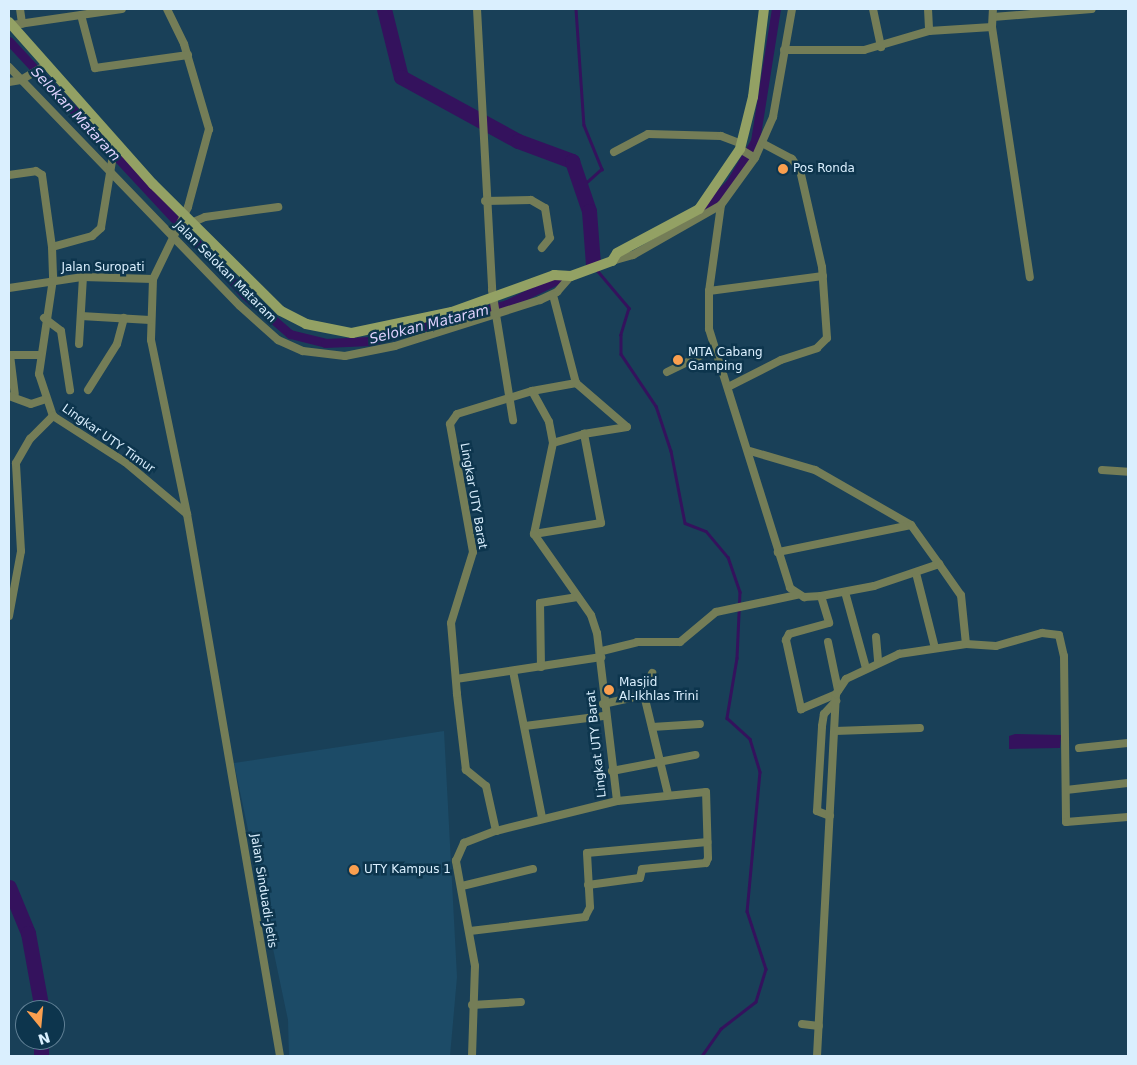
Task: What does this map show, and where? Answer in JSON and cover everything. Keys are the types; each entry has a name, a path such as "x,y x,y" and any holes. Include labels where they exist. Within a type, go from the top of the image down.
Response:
{"street":[{"path":"20,9 14,24 122,9"},
{"path":"167,9 188,56 209,129 203,163 183,216 172,235 153,278 150,320 157,381 187,514"},
{"path":"477,9 486,112 486,201 493,300 511,396 513,420"},
{"path":"612,259 699,209 742,148 764,9"},
{"name":"Jalan Selokan Mataram","path":"9,67 23,79 268,332 303,351 333,356 375,351 495,315 553,295 574,275 612,259 633,255 721,205 764,144 792,9"},
{"path":"873,9 881,46"},
{"path":"928,9 929,31"},
{"path":"993,9 992,27 1030,277"},
{"path":"993,18 1092,9"},
{"path":"81,15 95,68 188,56"},
{"name":"Jalan Selokan Mataram","path":"14,24 42,68 183,216 286,315 322,329 363,331 444,314 493,300 554,275 574,275"},
{"path":"784,50 881,46 929,31 992,27"},
{"path":"9,82 23,79 42,68"},
{"path":"614,152 637,137 656,133 722,136 754,157"},
{"path":"728,387 824,342 823,276 798,168 764,144"},
{"path":"52,247 92,236 101,228 114,145"},
{"name":"Lingkar UTY Timur","path":"9,175 36,171 42,175 52,247 53,279 44,318 39,355 46,399 53,416 126,462 187,514"},
{"path":"486,201 533,200 545,208 550,238 542,248"},
{"path":"721,205 709,290 709,329 714,349 750,451 778,552 797,595"},
{"path":"191,223 278,207"},
{"path":"709,290 823,276"},
{"path":"79,344 83,277"},
{"name":"Jalan Suropati","path":"9,288 53,279 83,277 153,278"},
{"path":"553,295 576,383 627,427 584,434 553,443"},
{"path":"81,316 150,320"},
{"path":"44,318 61,331 70,390"},
{"path":"88,390 117,344 124,318"},
{"path":"667,372 714,349"},
{"path":"39,355 9,355 12,395 32,404 46,399"},
{"name":"Lingkar UTY Barat","path":"496,831 486,786 466,770 451,618 473,552 450,424 458,414 511,396 576,383"},
{"path":"532,391 548,422 553,443 534,534 590,615 601,654"},
{"path":"9,616 21,551 16,463 30,439 53,416"},
{"path":"534,534 601,524 584,434"},
{"path":"750,451 815,470 911,525 961,595 966,644"},
{"path":"1102,470 1128,472"},
{"name":"Jalan Sinduadi-Jetis","path":"187,514 280,1056"},
{"path":"778,552 911,525"},
{"path":"456,679 541,667 601,654 637,642 683,641 708,617 732,607 797,595 821,596 845,592 916,573 939,564"},
{"path":"916,573 935,648"},
{"path":"845,592 866,668"},
{"path":"821,596 829,623 789,634 786,640 801,709 837,695"},
{"path":"541,667 540,603 578,597"},
{"path":"830,816 817,811 822,720 837,695 866,668 878,662 935,648 966,644 996,646 1042,633 1059,635 1064,656 1066,822 1128,817"},
{"path":"876,637 878,662"},
{"path":"817,1056 837,695 828,642"},
{"name":"Lingkat UTY Barat","path":"496,831 616,801 603,716 601,654"},
{"path":"513,671 542,818"},
{"path":"652,673 641,694 652,727 668,794"},
{"path":"603,704 641,694"},
{"path":"525,726 603,716"},
{"path":"652,727 700,724"},
{"path":"835,731 920,728"},
{"path":"1079,748 1128,743"},
{"path":"612,771 695,755"},
{"path":"820,778 832,779"},
{"path":"1066,790 1128,783"},
{"path":"588,885 640,878 642,869 706,863 708,842 707,793 668,794 616,801"},
{"path":"472,1056 472,1006 475,966 462,886 456,866 461,849 496,831"},
{"path":"470,931 585,917 590,908 587,853 708,842"},
{"path":"462,886 533,869"},
{"path":"472,1006 521,1002"},
{"path":"802,1024 820,1026"}],"shaded area":[{"name":"UTY Kampus 1","path":"444,731 457,977 450,1056 289,1056 288,1020 234,763"},
{"path":"1015,734 1061,735 1060,748 1009,749 1009,736"}],"waterway":[{"path":"384,9 401,77 518,141 572,161 589,211 593,264"},
{"path":"576,9 584,125 602,169 581,188"},
{"name":"Selokan Mataram","path":"699,214 730,183 755,141 776,9"},
{"name":"Selokan Mataram","path":"9,41 245,295 290,334 325,343 370,341 507,304 567,275"},
{"path":"597,270 629,308 621,335 621,354 656,406 671,451 685,523 706,531 728,557 740,592 737,658 727,718 750,739 760,772 747,911 766,969 756,1002 721,1029 702,1056"},
{"path":"9,887 28,933 40,1000"},
{"path":"41,1050 41,1056"}],"place":[{"name":"Pos Ronda","path":"783,169"},
{"name":"MTA Cabang Gamping","path":"678,360"},
{"name":"Masjid Al-Ikhlas Trini","path":"609,690"},
{"name":"UTY Kampus 1","path":"354,870"}]}
